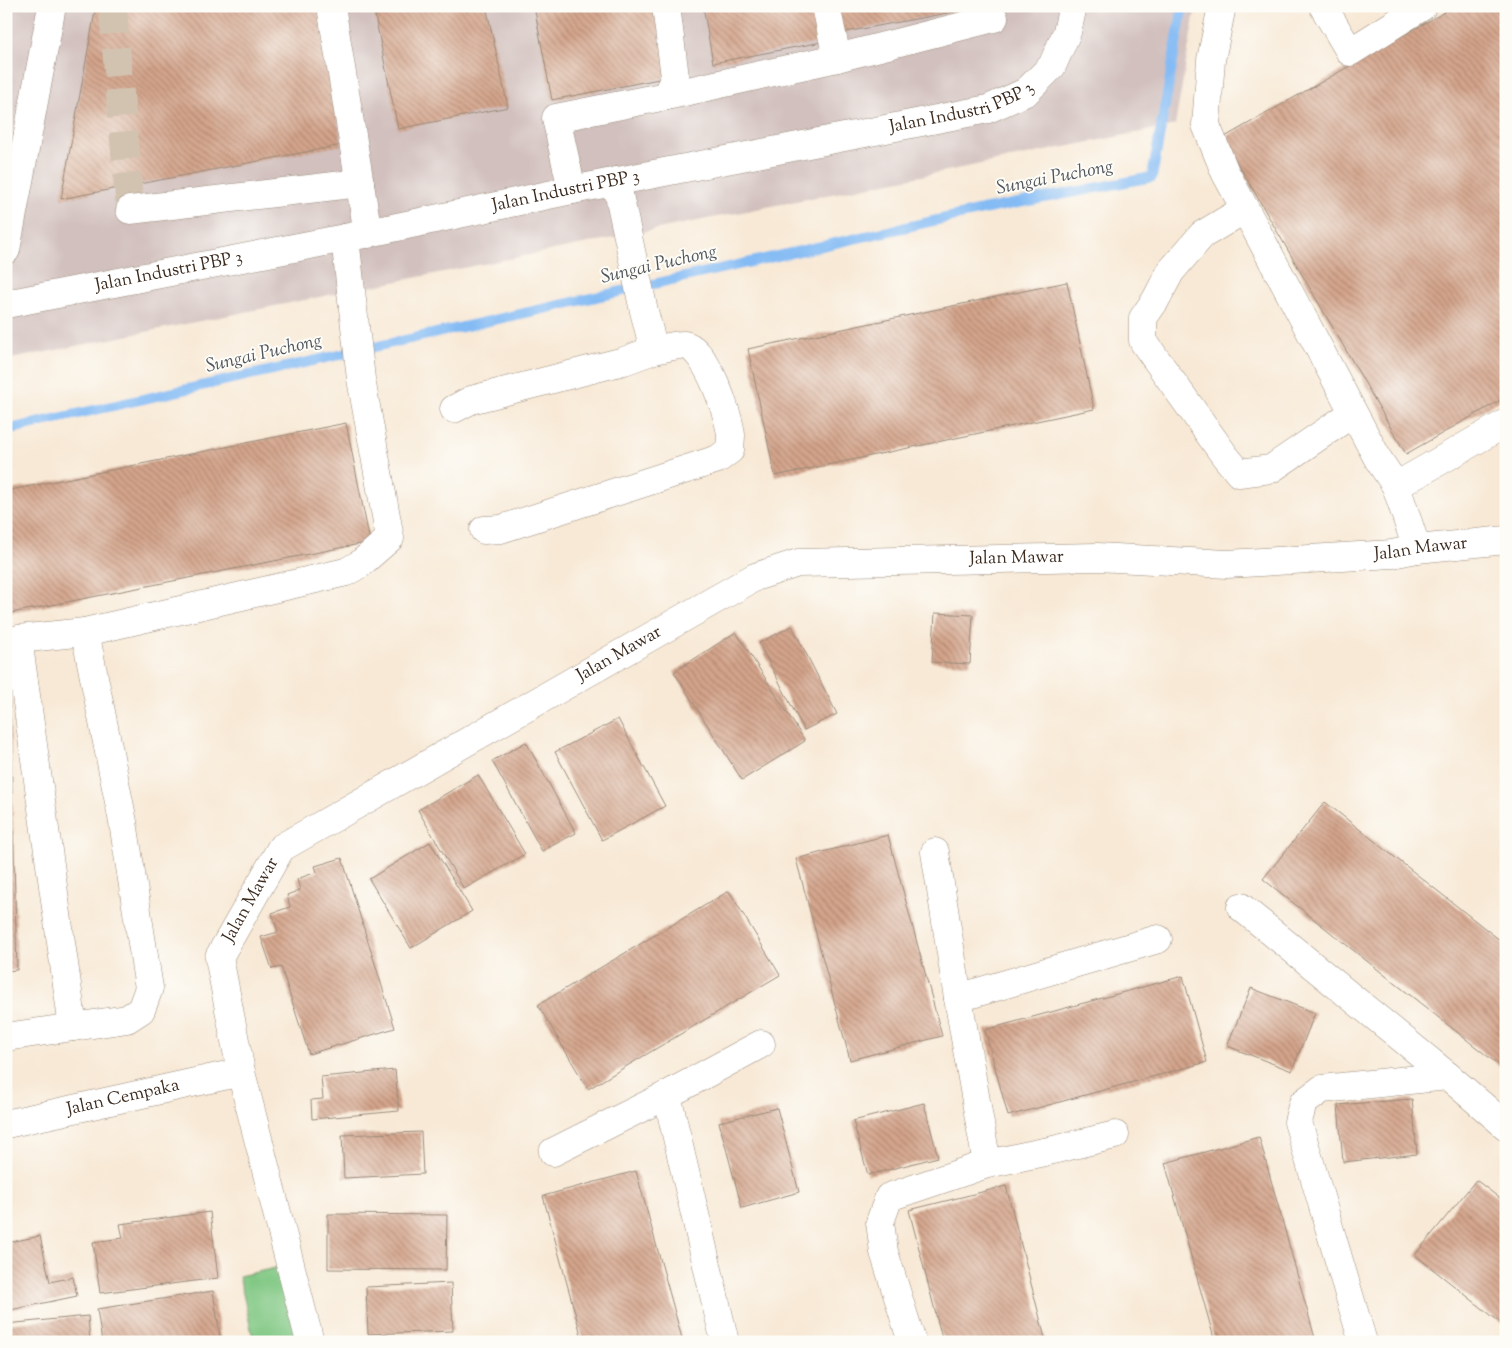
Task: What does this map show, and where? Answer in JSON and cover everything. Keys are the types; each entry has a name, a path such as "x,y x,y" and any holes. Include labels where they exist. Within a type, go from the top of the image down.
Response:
{"street":[{"path":"6,250 52,6"},
{"path":"73,1026 18,639 85,632 346,572 360,564 390,538 361,379 354,322 360,183 331,6"},
{"path":"666,6 675,77 666,96"},
{"path":"826,6 837,58"},
{"name":"Jalan Industri PBP 3","path":"6,304 357,236 616,181 988,108 1026,92 1052,66 1067,32 1073,6"},
{"path":"1222,6 1211,60 1206,125 1226,172 1245,209 1378,459 1396,486 1417,549"},
{"path":"1323,6 1350,52 1423,6"},
{"path":"572,190 556,118 837,58 994,18"},
{"path":"616,181 654,350"},
{"path":"130,210 360,183"},
{"path":"1245,209 1202,235 1171,271 1144,318 1144,340 1239,473 1271,469 1353,413"},
{"path":"454,409 471,400 624,361 654,350 684,345 694,350 702,359 722,400 731,434 730,450 718,459 501,529 484,530"},
{"path":"1396,486 1506,423"},
{"name":"Jalan Mawar","path":"310,1342 241,1072 219,957 281,848 755,577 798,562 1097,557 1227,564 1392,554 1417,549 1506,540"},
{"path":"6,1037 127,1019 141,1010 149,988 123,822 85,632"},
{"path":"935,852 987,1164"},
{"path":"1241,907 1448,1076 1506,1126"},
{"path":"958,998 1158,939"},
{"path":"553,1152 667,1095 761,1044"},
{"name":"Jalan Cempaka","path":"6,1124 241,1072"},
{"path":"1363,1342 1298,1122 1303,1103 1322,1089 1448,1076"},
{"path":"667,1095 725,1342"},
{"path":"912,1342 884,1252 880,1222 889,1197 987,1164 1115,1135"}],"shaded area":[{"path":"6,6 1196,6 1175,125 6,360"}],"green space":[{"path":"280,1267 296,1334 254,1342 239,1276"}],"building":[{"path":"96,6 317,6 342,145 61,199"},
{"path":"373,6 486,6 508,107 398,129"},
{"path":"534,6 655,6 669,77 552,100"},
{"path":"703,6 816,6 822,42 713,63"},
{"path":"835,6 980,6 980,7 840,33"},
{"path":"1455,6 1506,6 1506,397 1406,454 1223,138"},
{"path":"1067,282 1094,409 775,476 748,349"},
{"path":"346,423 370,542 6,614 6,491"},
{"path":"935,613 973,615 970,664 932,662"},
{"path":"792,626 837,714 804,730 759,643"},
{"path":"736,632 805,741 742,780 674,672"},
{"path":"6,675 9,675 17,970 6,971"},
{"path":"618,719 665,806 602,840 555,752"},
{"path":"526,742 576,833 542,851 492,761"},
{"path":"478,775 525,854 464,889 418,810"},
{"path":"1325,802 1506,945 1506,1059 1500,1066 1263,879"},
{"path":"888,835 942,1036 850,1060 796,859"},
{"path":"430,842 472,911 411,948 369,879"},
{"path":"342,858 395,1028 309,1054 281,967 272,969 261,937 278,932 272,913 290,907 287,895 300,890 297,879 317,872 315,866"},
{"path":"729,891 780,975 588,1089 538,1005"},
{"path":"1183,976 1207,1062 1008,1116 985,1030"},
{"path":"1251,988 1315,1013 1292,1071 1227,1046"},
{"path":"395,1070 399,1111 312,1119 311,1100 323,1099 321,1077"},
{"path":"1412,1099 1417,1154 1343,1162 1338,1105"},
{"path":"924,1103 938,1157 868,1175 853,1121"},
{"path":"777,1108 799,1192 742,1208 719,1122"},
{"path":"421,1132 423,1174 344,1178 342,1135"},
{"path":"1259,1137 1316,1342 1215,1342 1165,1163"},
{"path":"636,1171 683,1342 583,1342 543,1196"},
{"path":"1476,1180 1506,1203 1506,1327 1415,1255"},
{"path":"1006,1186 1046,1342 943,1342 909,1210"},
{"path":"210,1212 218,1278 100,1293 93,1242 123,1238 120,1224"},
{"path":"328,1214 447,1215 446,1270 328,1269"},
{"path":"40,1236 50,1282 73,1277 77,1296 6,1311 6,1243"},
{"path":"451,1283 453,1331 368,1334 366,1287"},
{"path":"213,1291 221,1342 102,1342 97,1309"},
{"path":"88,1316 90,1342 6,1342 6,1324"}],"waterway":[{"name":"Sungai Puchong","path":"6,430 982,210 1152,177 1183,6"}],"tunnel":[{"path":"114,6 130,210"}]}
